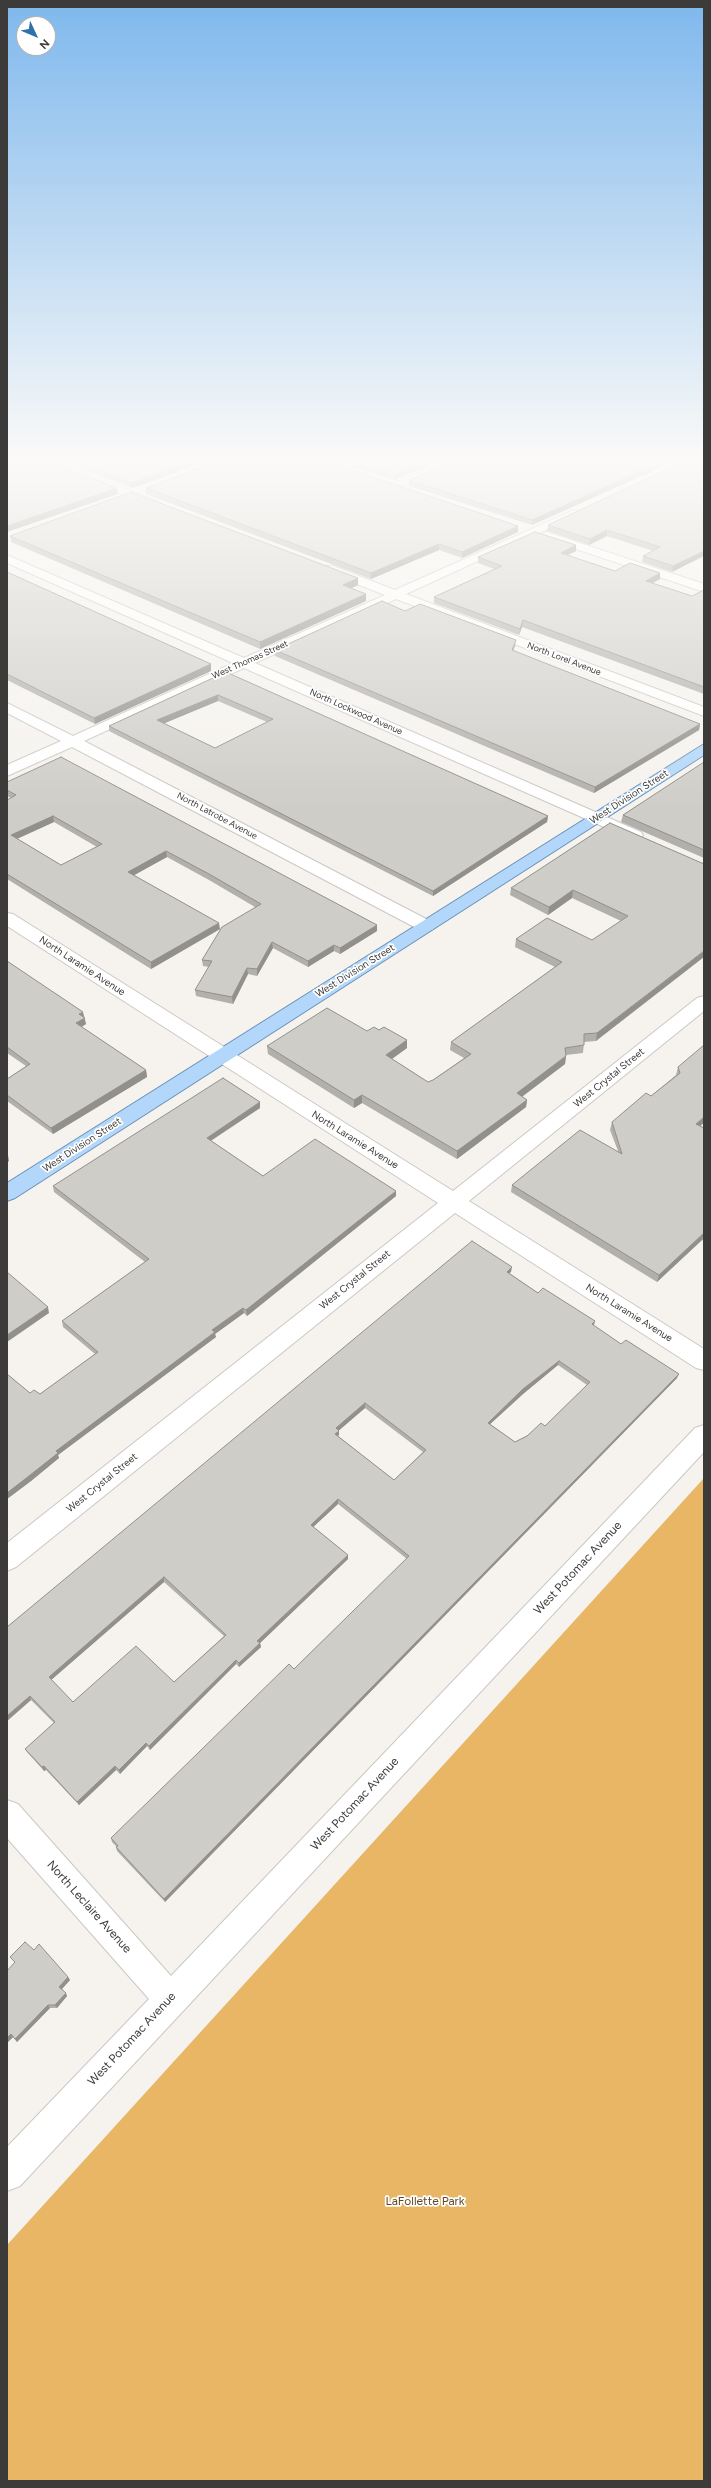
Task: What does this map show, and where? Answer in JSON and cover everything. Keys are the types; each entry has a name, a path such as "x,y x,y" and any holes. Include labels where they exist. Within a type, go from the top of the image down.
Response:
{"main road":[{"name":"West Division Street","path":"7,1193 704,748"}],"street":[{"name":"North Lockwood Avenue","path":"46,576 650,842"},
{"name":"North Lorel Avenue","path":"347,576 704,712"},
{"name":"West Thomas Street","path":"7,771 435,576"},
{"path":"668,576 704,588"},
{"path":"689,583 702,576"},
{"name":"North Latrobe Avenue","path":"7,706 426,926"},
{"name":"North Laramie Avenue","path":"7,918 704,1361"},
{"name":"West Crystal Street","path":"7,1559 704,1002"},
{"name":"West Potomac Avenue","path":"7,2173 704,1435"},
{"name":"North Leclaire Avenue","path":"7,1815 170,1999"}],"green space":[{"name":"LaFollette Park","path":"704,1478 704,2481 7,2481 7,2245"}],"building":[{"path":"7,576 16,576 211,664 94,718 7,674"},
{"path":"105,576 353,576 358,578 343,585 366,594 260,642"},
{"path":"480,576 655,576 646,581 692,596 704,590 704,687 523,620 520,629 434,597"},
{"path":"382,601 405,611 420,604 516,640 512,650 700,724 595,787 275,650"},
{"path":"226,672 548,816 433,891 109,726","holes":["218,695 273,719 215,748 157,720"]},
{"path":"61,757 377,925 340,948 334,945 308,961 272,942 257,969 247,968 232,997 195,990 212,961 202,960 222,927 261,904 166,851 128,872 219,923 151,962 7,874 7,800 16,795 7,790 7,782","holes":["53,816 102,844 61,865 11,835"]},
{"path":"704,762 704,850 623,815"},
{"path":"610,823 704,864 704,951 597,1033 584,1034 584,1045 565,1048 566,1056 517,1093 527,1100 457,1151 362,1095 354,1100 267,1046 327,1008 367,1031 374,1027 379,1030 384,1027 407,1040 386,1055 428,1082 433,1080 471,1054 451,1042 562,962 516,939 547,918 592,940 628,916 573,890 549,907 511,888"},
{"path":"7,961 83,1012 79,1014 85,1018 76,1023 146,1070 51,1128 7,1095 7,1079 30,1064 7,1047"},
{"path":"704,1045 704,1117 696,1124 704,1128 704,1233 659,1275 512,1185 580,1130 622,1154 612,1122 646,1093 651,1096 680,1073 678,1067"},
{"path":"223,1078 260,1102 207,1138 263,1176 315,1139 396,1191 246,1310 243,1308 212,1330 215,1332 56,1451 58,1453 7,1493 7,1374 30,1393 34,1390 40,1394 98,1352 62,1321 149,1259 53,1186"},
{"path":"472,1241 512,1267 507,1272 538,1293 543,1288 595,1321 592,1324 621,1344 626,1340 679,1374 164,1899 116,1847 118,1846 111,1838 289,1664 294,1669 409,1556 338,1499 311,1525 348,1555 257,1641 260,1643 239,1663 236,1660 149,1746 146,1743 119,1770 115,1766 77,1802 44,1766 42,1767 25,1749 55,1722 30,1696 7,1716 7,1627","holes":["559,1361 590,1382 545,1426 541,1423 527,1436 515,1442 488,1423 523,1389","365,1403 426,1450 394,1480 335,1434 339,1431 336,1428","164,1577 226,1635 174,1682 136,1646 73,1702 49,1677"]},
{"path":"7,1272 48,1307 7,1335"},
{"path":"25,1942 34,1950 39,1944 68,1977 59,1987 66,1993 55,2005 48,2005 15,2039 11,2034 7,2038 7,1971 15,1962 10,1957"}]}
